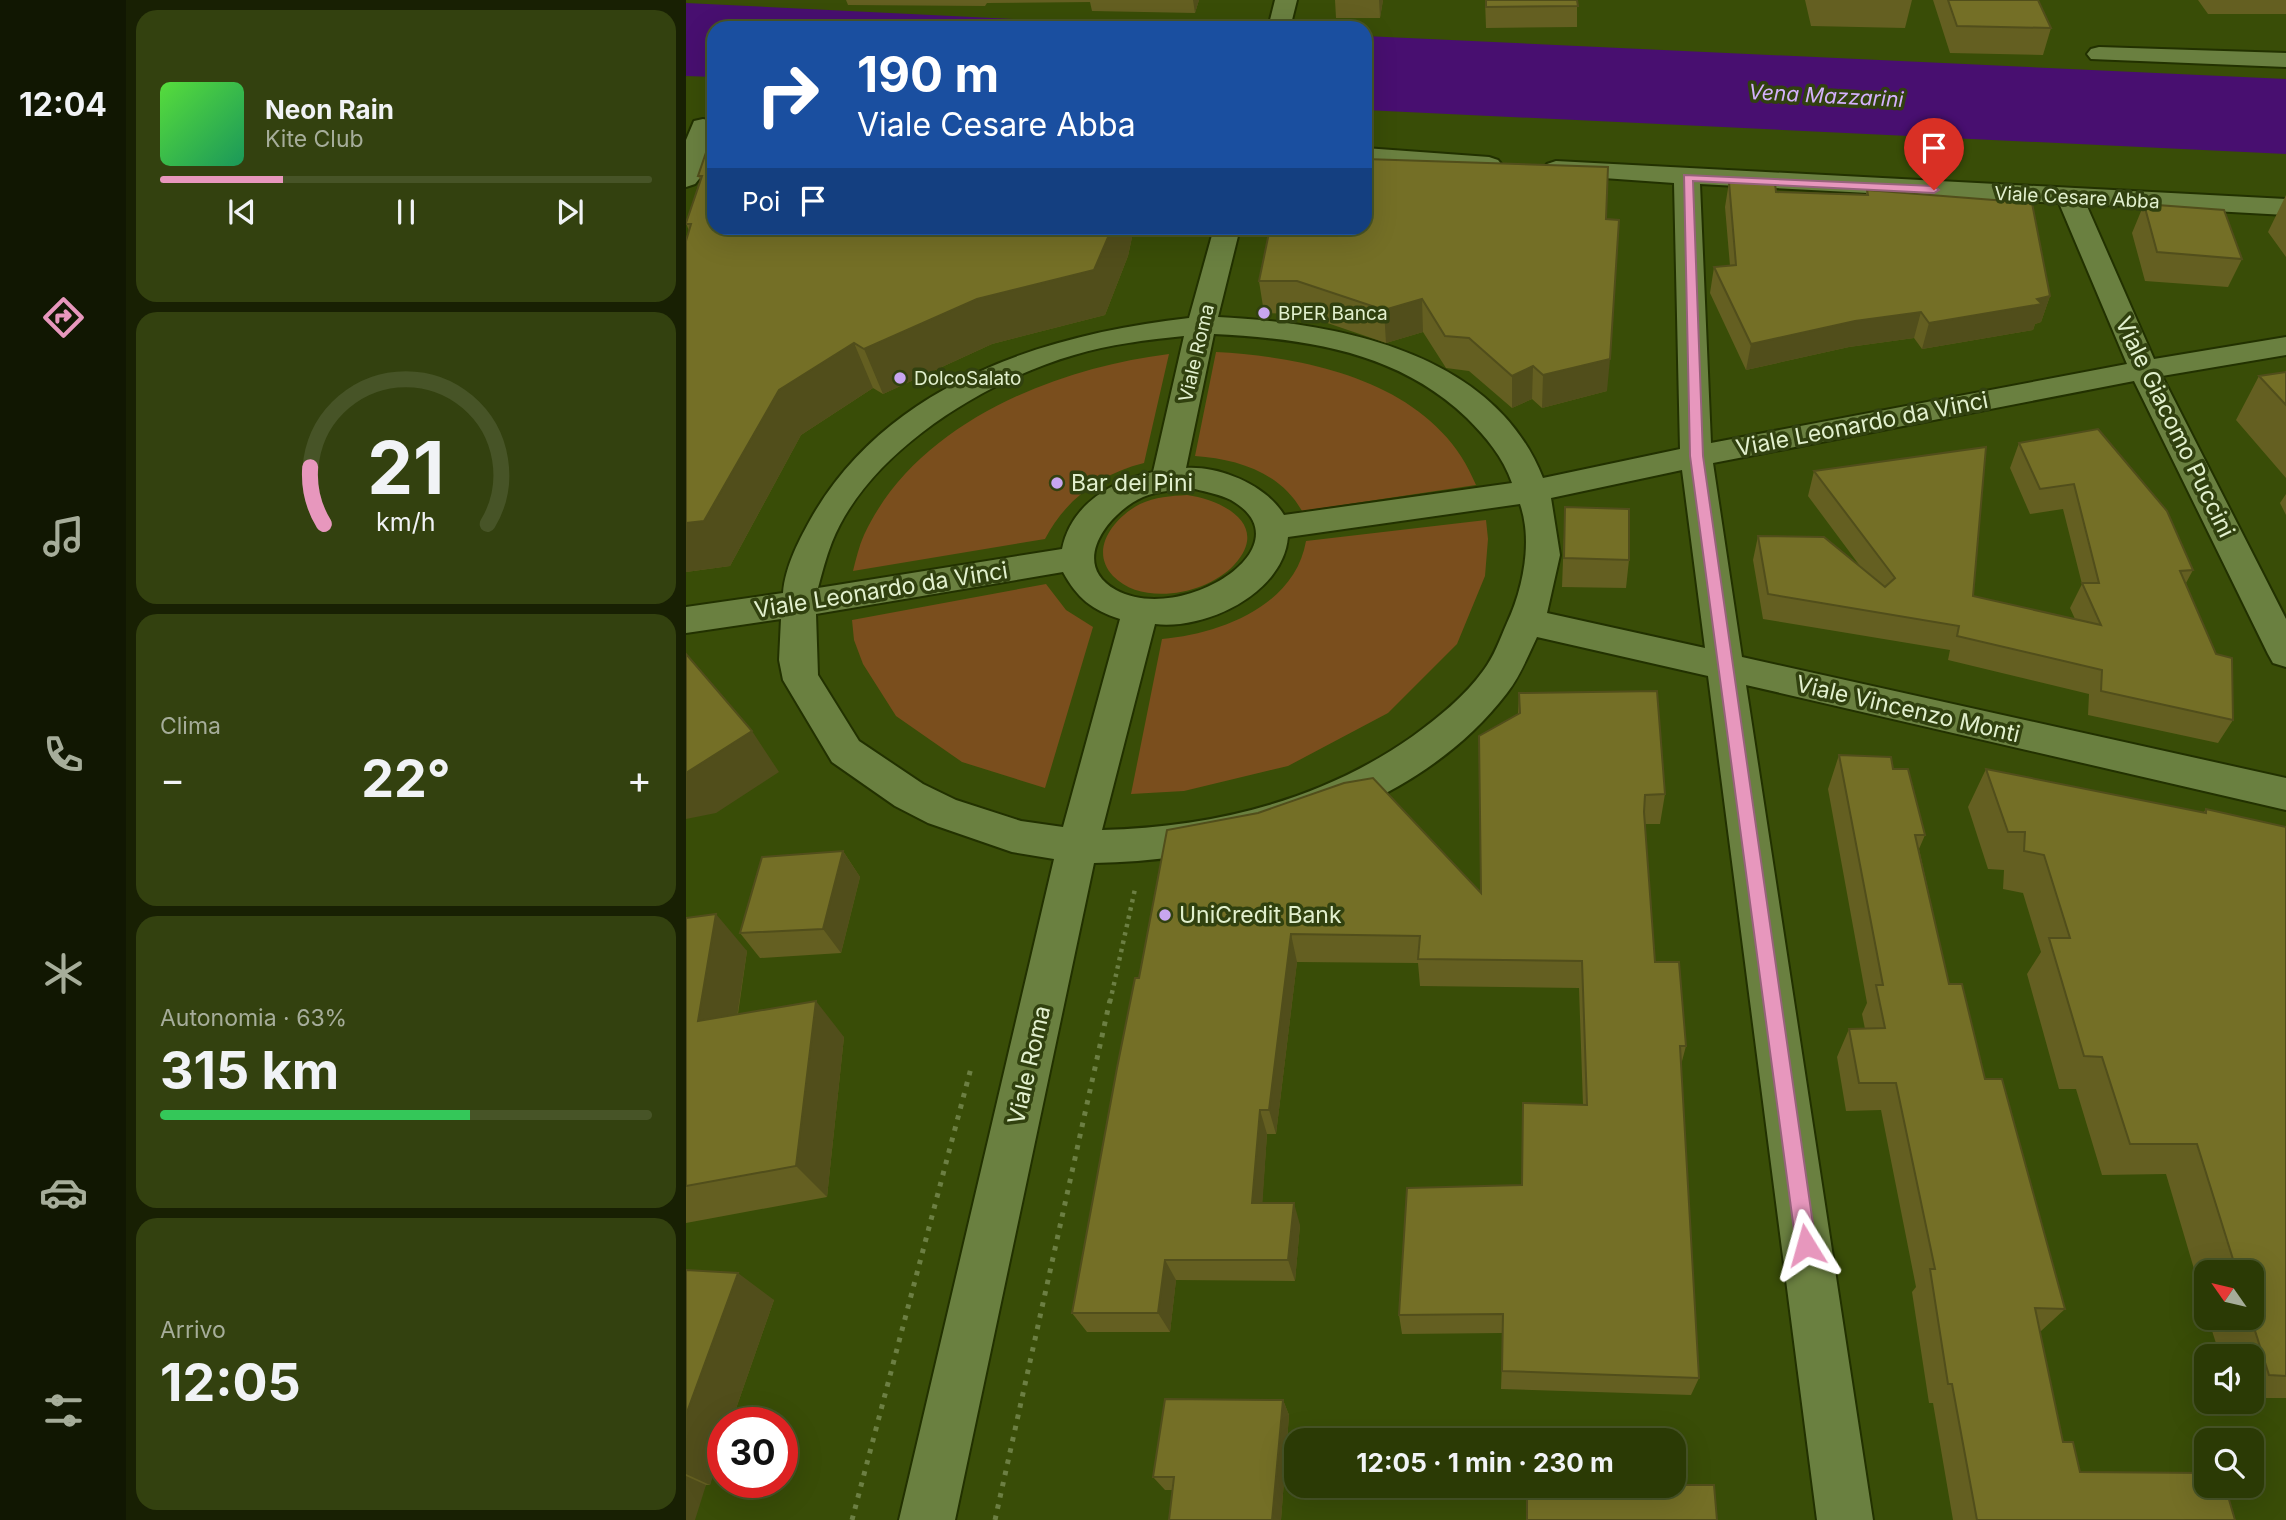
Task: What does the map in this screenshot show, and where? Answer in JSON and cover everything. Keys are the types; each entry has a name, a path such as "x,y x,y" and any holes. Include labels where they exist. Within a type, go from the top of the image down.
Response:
{"street":[{"path":"2099,54 2286,61"},
{"path":"686,179 701,126"},
{"name":"Viale Cesare Abba","path":"1372,156 1687,177 2286,207"},
{"path":"1687,177 1696,456 1845,1520"},
{"name":"Viale Giacomo Puccini","path":"2070,197 2144,370 2286,654"},
{"name":"Viale Roma","path":"1168,479 1201,325 1225,235"},
{"path":"1201,325 1290,329 1373,348 1444,383 1500,430 1535,491 1546,554 1530,622 1492,686 1431,746 1349,795 1250,830 1145,846 1078,845 1030,840 921,805 843,749 800,678 795,603 814,538 853,479 906,428 972,386 1045,354 1123,334 1201,325"},
{"name":"Viale Leonardo da Vinci","path":"1272,528 1535,491 1696,456 2144,370 2286,346"},
{"path":"1197,478 1224,483 1248,494 1264,509 1272,528 1270,551 1258,573 1236,592 1207,606 1174,612 1140,612 1115,604 1094,593 1081,577 1076,558 1078,540 1087,523 1101,507 1143,485 1168,479 1197,478"},
{"name":"Viale Leonardo da Vinci","path":"686,620 939,583 1076,558"},
{"name":"Viale Roma","path":"928,1520 1078,845 1140,612"},
{"name":"Viale Vincenzo Monti","path":"1530,622 2286,794"}],"path":[{"path":"995,1520 1145,846"},
{"path":"852,1520 974,1053"}],"shaded area":[{"path":"1216,352 1292,361 1367,382 1401,400 1432,422 1457,450 1476,485 1302,511 1282,486 1270,477 1242,464 1195,456"},
{"path":"1169,354 1144,463 1113,474 1086,490 1063,512 1045,539 853,571 864,535 887,496 918,461 953,432 993,408 1036,388 1081,372"},
{"path":"1187,495 1215,502 1238,517 1245,527 1247,538 1244,551 1234,565 1208,583 1175,593 1141,591 1126,586 1113,576 1103,555 1104,545 1114,525 1140,504 1163,497"},
{"path":"1486,520 1488,539 1485,576 1457,644 1388,713 1288,766 1184,791 1131,794 1162,639 1207,631 1252,613 1287,583 1299,564 1306,541"},
{"path":"1046,584 1066,610 1093,627 1045,788 962,762 896,716 863,664 854,640 852,620"}],"water":[{"path":"686,3 1056,21 707,21 707,77 686,76"},
{"name":"Vena Mazzarini","path":"1372,36 2286,79 2286,154 1372,110"}],"building":[{"path":"1486,0 1577,0 1578,6 1486,7"},
{"path":"1948,0 2038,0 2051,28 1957,26"},
{"path":"707,150 707,235 1109,235 1094,270 977,299 864,349 854,343 779,390 704,521 686,523 686,241 691,224 686,223 702,176 698,176"},
{"path":"1372,159 1608,167 1606,219 1619,220 1610,359 1543,375 1533,366 1512,376 1469,338 1445,336 1422,299 1384,310 1297,281 1259,281 1269,235 1372,235"},
{"path":"1729,182 1775,183 1776,192 1868,195 1867,190 2032,203 2050,296 2037,299 2042,304 1929,323 1921,312 1855,321 1751,344 1714,267 1736,265"},
{"path":"2144,204 2224,210 2242,259 2157,252"},
{"path":"2286,372 2286,405 2259,376"},
{"path":"2098,429 2167,511 2193,570 2180,571 2216,654 2232,658 2233,720 2101,691 2102,670 1957,636 1959,626 1768,594 1758,536 1824,537 1885,587 1895,578 1814,471 1986,447 1973,596 2101,625 2082,583 2099,583 2074,484 2040,489 2019,443"},
{"path":"1565,507 1629,509 1629,560 1564,558"},
{"path":"686,654 752,731 686,773"},
{"path":"1657,691 1665,794 1645,795 1644,812 1655,962 1679,962 1686,1046 1680,1046 1699,1378 1502,1371 1503,1314 1399,1315 1407,1188 1522,1185 1523,1103 1587,1105 1582,961 1418,959 1420,936 1291,934 1269,1110 1260,1110 1252,1203 1294,1203 1288,1260 1165,1260 1158,1313 1072,1313 1117,1068 1135,978 1139,978 1167,830 1258,813 1344,783 1373,778 1481,893 1479,736 1520,713 1519,693"},
{"path":"1839,755 1891,757 1893,769 1908,769 1925,835 1915,835 1949,984 1962,984 1985,1079 2002,1079 2065,1309 2035,1308 2063,1442 2073,1442 2080,1472 2194,1473 2194,1498 2229,1498 2235,1520 1977,1520 1952,1384 1948,1384 1930,1269 1935,1269 1896,1083 1859,1083 1849,1029 1885,1028 1876,985 1883,985"},
{"path":"1986,769 2206,813 2206,809 2286,827 2286,1376 2269,1375 2264,1359 2264,1344 2259,1344 2255,1330 2264,1330 2264,1260 2233,1260 2197,1144 2130,1144 2102,1057 2084,1056 2049,938 2070,938 2044,855 2024,851 2025,832 2008,832"},
{"path":"843,851 823,929 740,933 762,857"},
{"path":"716,914 698,1021 816,1001 796,1166 686,1186 686,918"},
{"path":"686,1270 738,1273 686,1415"},
{"path":"1165,1399 1283,1400 1272,1520 1169,1520 1174,1477 1153,1477"},
{"path":"1686,1485 1714,1485 1717,1520 1527,1520 1527,1498 1686,1498"}],"place":[{"name":"BPER Banca","path":"1264,313"},
{"name":"DolcoSalato","path":"900,378"},
{"name":"Bar dei Pini","path":"1057,483"},
{"name":"UniCredit Bank","path":"1165,915"}],"route":[{"path":"1806,1245 1696,456 1687,177 1934,190"}]}
